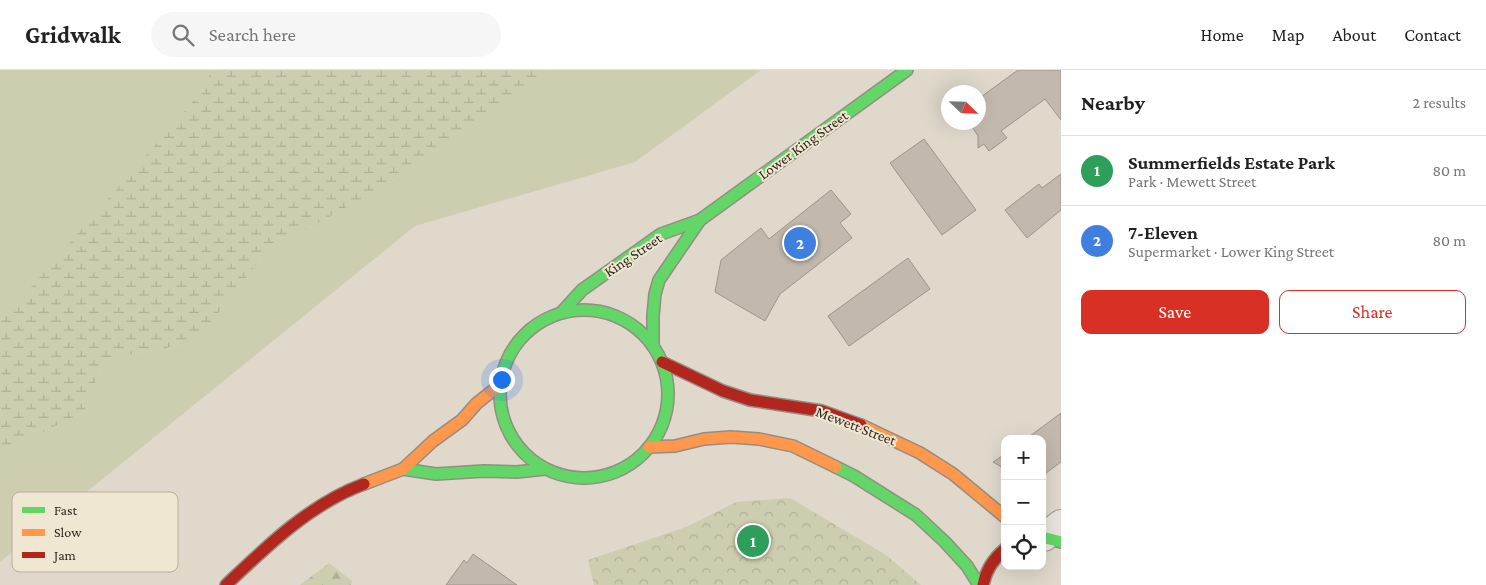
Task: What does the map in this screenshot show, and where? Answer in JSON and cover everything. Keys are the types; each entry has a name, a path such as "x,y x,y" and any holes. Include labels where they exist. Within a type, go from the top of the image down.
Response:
{"main road":[{"name":"Lower King Street","path":"700,220 906,70"},
{"name":"King Street","path":"561,313 582,290 661,234 700,220"},
{"name":"King Street","path":"653,346 652,316 659,280 700,220"},
{"path":"581,310 602,312 622,318 639,330 653,346 662,362 668,384 667,406 660,428 649,447 632,463 612,473 589,478 566,477 545,469 525,454 510,434 502,410 500,385 506,361 520,340 538,324 561,313 581,310"},
{"name":"Mewett Street","path":"662,362 723,392 750,400 822,411 849,420 894,440 920,453 953,474 1001,513"},
{"path":"226,585 283,532 314,509 353,488 403,469 433,441 462,420 478,403 500,385"},
{"path":"649,447 675,446 704,439 731,437 759,439 793,446 854,476 916,515 945,542 966,566 979,585"},
{"path":"403,469 436,474 484,471 517,472 545,469"},
{"path":"983,585 985,575 992,562 1001,553"}],"green space":[{"path":"0,70 211,70 204,89 4,319 0,320"},
{"path":"211,70 553,70 544,80 383,187 267,251 196,342 104,360 84,412 0,453 0,320 4,318 204,89"},
{"path":"553,70 761,70 635,162 415,226 86,492 12,492 12,552 0,562 0,453 84,412 104,360 196,342 267,251 383,187 544,80"},
{"path":"790,498 886,555 921,585 594,585 588,560 686,527 736,502"},
{"path":"329,563 352,581 351,585 300,585"}],"building":[{"path":"1018,70 1061,70 1061,120 1045,99 1001,131 1007,138 989,151 984,144 978,148 978,136 974,130 986,130 986,93"},
{"path":"924,139 976,210 942,235 890,163"},
{"path":"1061,174 1061,210 1027,238 1005,210 1039,184 1042,188"},
{"path":"831,190 851,214 840,223 852,238 780,294 765,321 715,292 721,260 761,228 769,239"},
{"path":"908,258 930,289 849,346 828,316"},
{"path":"1061,413 1061,462 1046,473 1046,435 1031,435"},
{"path":"1001,457 1001,467 993,462"},
{"path":"473,554 517,585 446,585 464,560 467,563"}],"traffic: fast":[{"path":"561,313 582,290 661,234 700,220 907,70"},
{"path":"653,346 653,316 655,294 659,280 700,220"},
{"path":"584,310 608,314 623,320 637,329 649,341 658,355 664,370 668,394 664,418 658,433 649,447 637,459 623,468 608,474 584,478 560,474 545,468 531,459 519,447 510,433 504,418 500,394 504,370 510,355 519,341 531,329 545,320 560,314 584,310"},
{"path":"836,467 854,476 916,515 967,566 979,585"},
{"path":"403,469 436,474 484,471 517,472 545,469"},
{"path":"1046,538 1061,542"}],"traffic: slow":[{"path":"364,484 403,469 433,441 462,420 477,403 500,385"},
{"path":"861,425 920,453 953,474 1001,514"},
{"path":"649,447 675,446 704,439 731,437 759,439 793,446 836,467"}],"traffic: jam":[{"path":"662,362 723,391 750,400 822,411 861,425"},
{"path":"226,585 273,541 307,514 344,492 364,484"},
{"path":"983,585 991,565 1001,553"}],"place":[{"name":"7-Eleven","path":"800,243"},
{"name":"Summerfields Estate Park","path":"753,541"}]}
